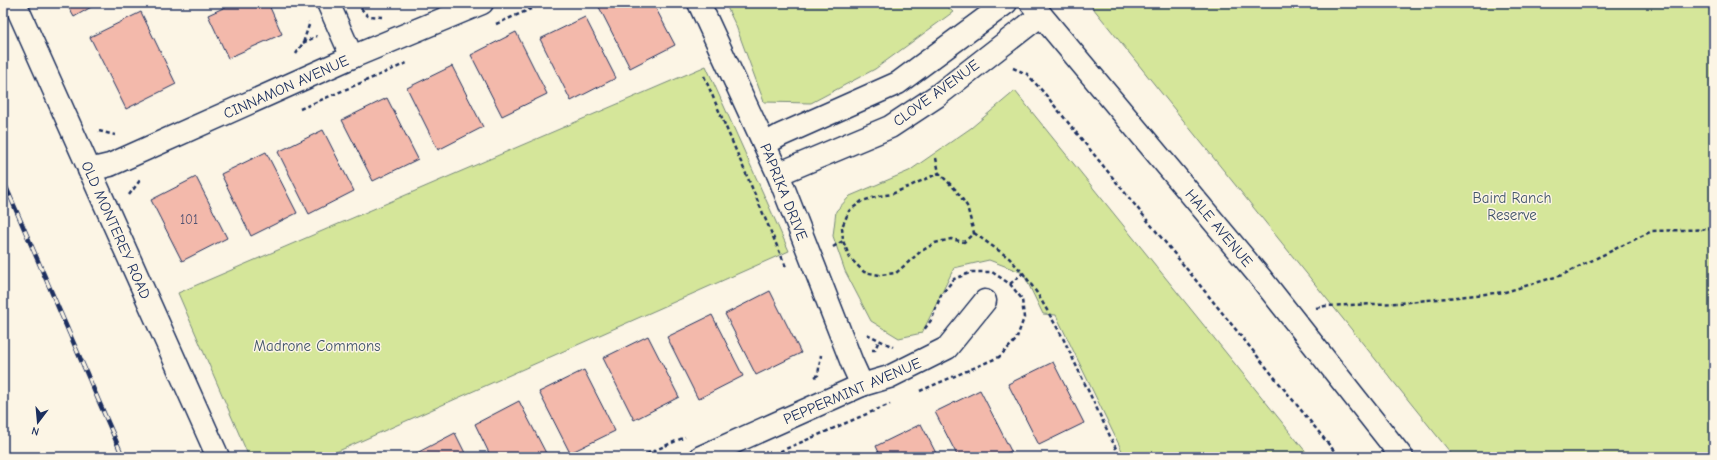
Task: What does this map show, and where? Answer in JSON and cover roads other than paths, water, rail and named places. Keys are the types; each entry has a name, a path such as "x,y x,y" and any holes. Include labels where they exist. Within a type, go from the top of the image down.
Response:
{"street":[{"name":"OLD MONTEREY ROAD","path":"15,3 218,457"},
{"path":"328,3 352,57"},
{"name":"CINNAMON AVENUE","path":"89,170 110,164 352,57 482,3"},
{"name":"PAPRIKA DRIVE","path":"699,3 778,174 862,385"},
{"name":"CLOVE AVENUE","path":"765,144 781,135 898,83 1006,3"},
{"name":"CLOVE AVENUE","path":"778,174 890,127 937,96 1036,9"},
{"name":"HALE AVENUE","path":"1036,9 1289,314 1402,457"},
{"name":"PEPPERMINT AVENUE","path":"701,457 862,385 889,377 947,348 985,301"}],"railway":[{"path":"3,180 123,457"}],"park label":[{"name":"Baird Ranch Reserve","path":"1512,206"},
{"name":"Madrone Commons","path":"317,346"}]}
